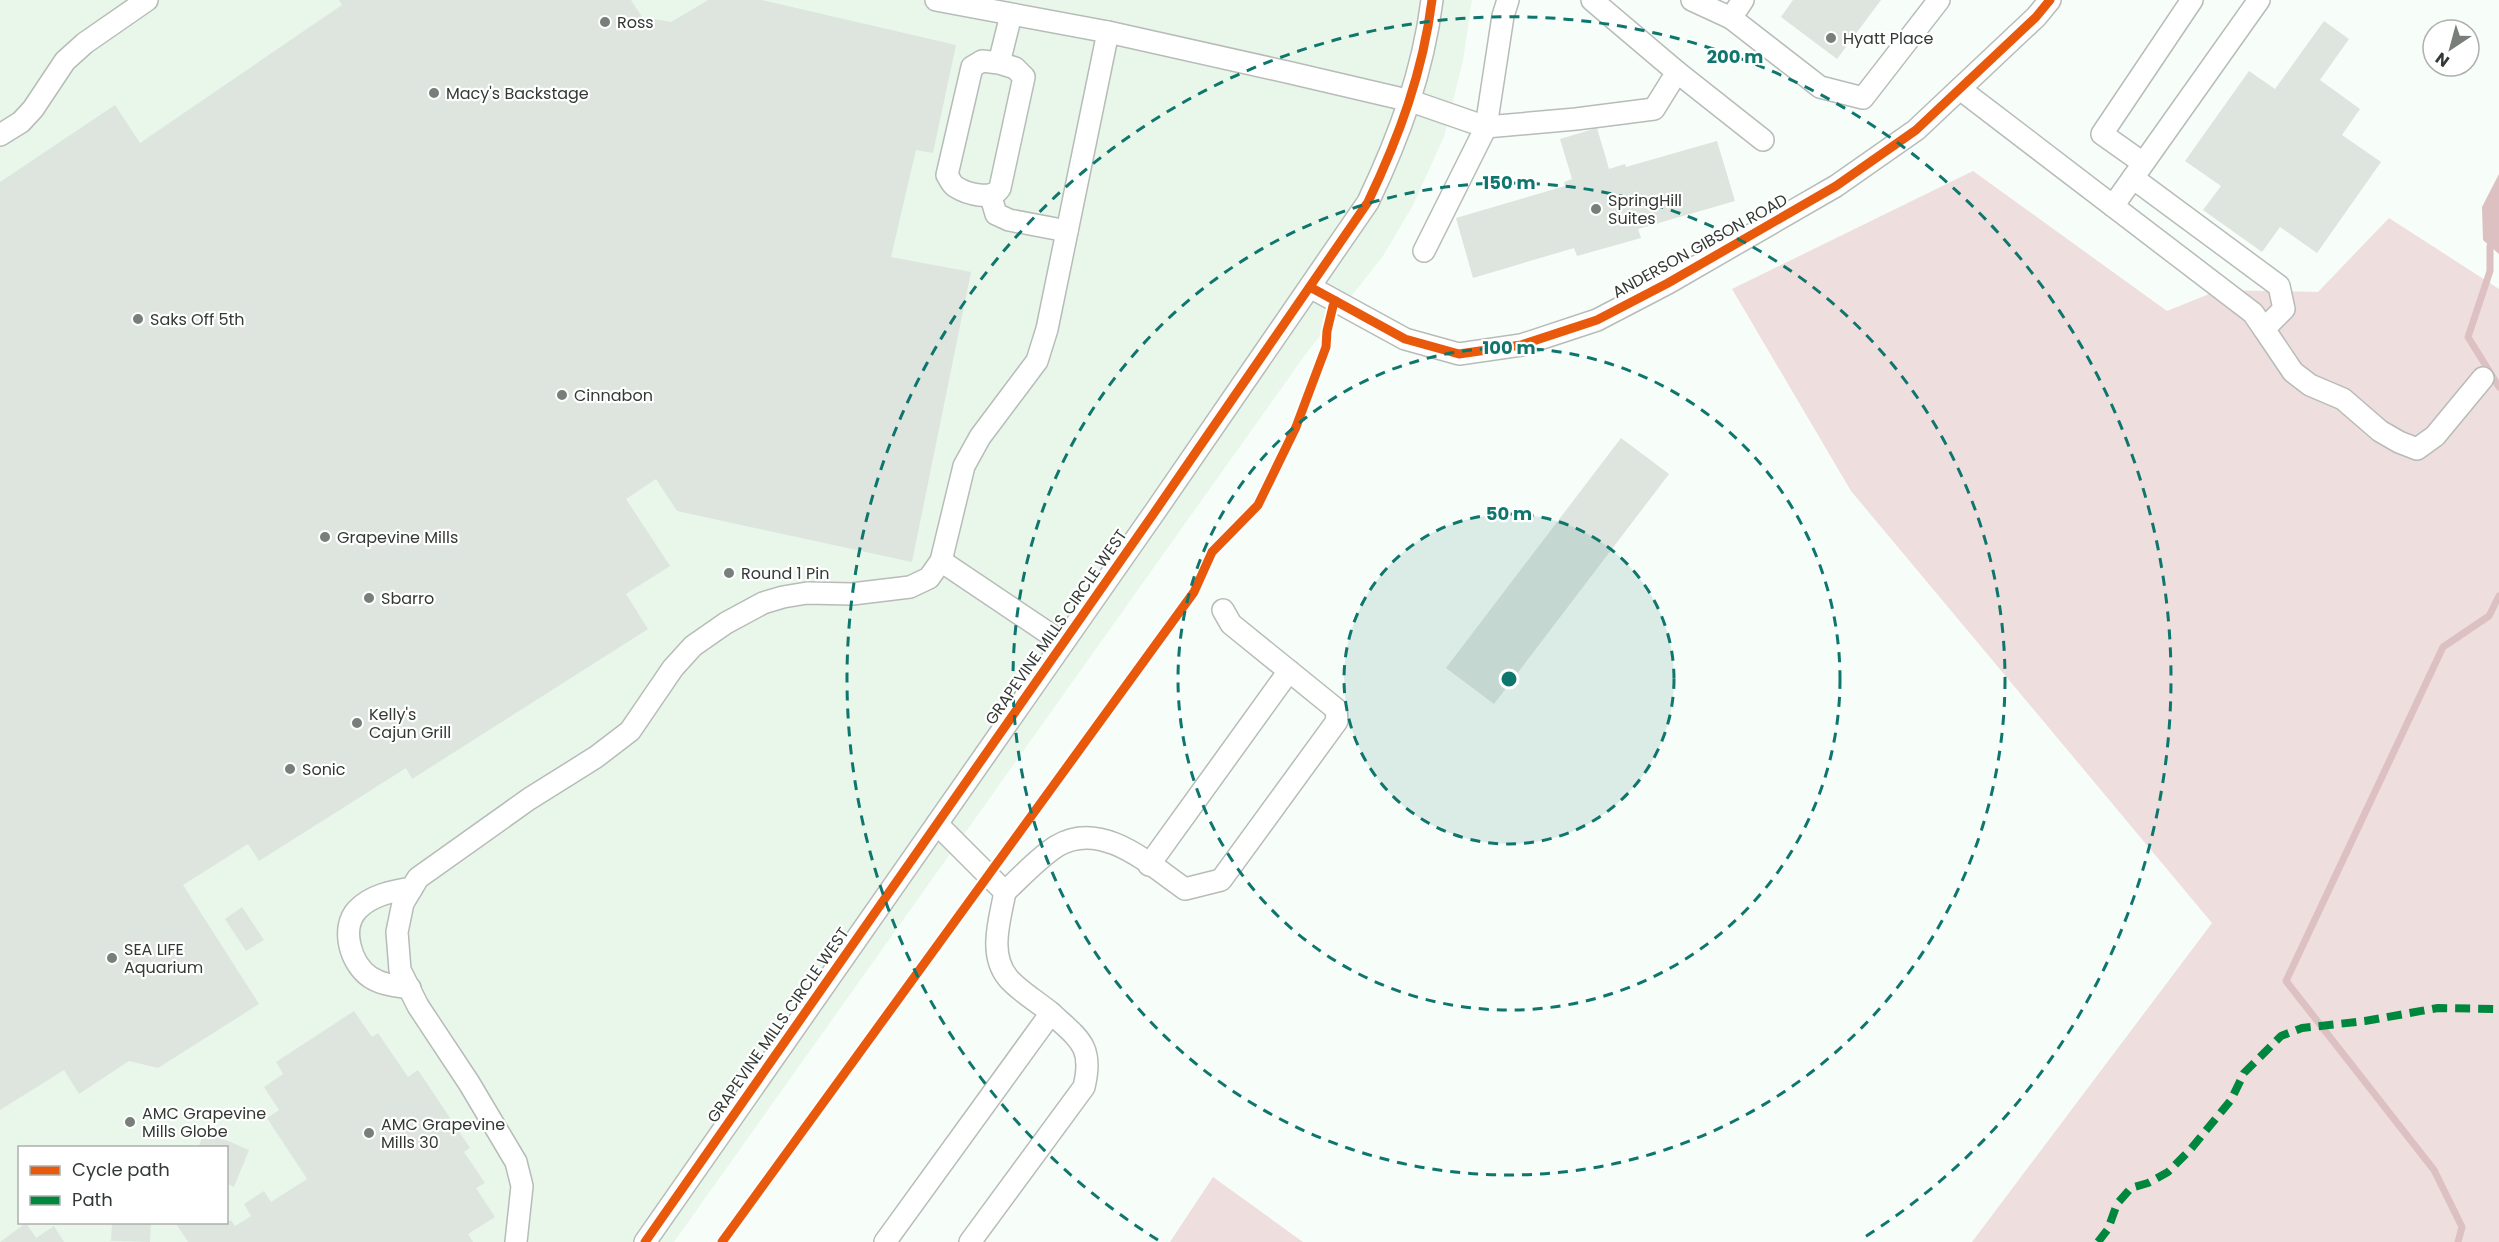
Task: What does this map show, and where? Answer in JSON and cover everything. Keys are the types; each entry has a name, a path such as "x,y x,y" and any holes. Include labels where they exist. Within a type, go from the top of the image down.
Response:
{"street":[{"path":"0,135 21,122 33,109 64,61 85,43 147,0"},
{"path":"936,0 1108,32 1411,101 1486,127 1654,109 1677,72"},
{"name":"GRAPEVINE MILLS CIRCLE WEST","path":"645,1242 1368,202 1394,148 1411,101 1432,0"},
{"path":"1424,251 1486,127 1503,16 1508,0"},
{"path":"1592,0 1677,72 1763,140"},
{"path":"1692,0 1731,18 1820,87 1863,98 1939,0"},
{"path":"1731,18 1743,0"},
{"name":"ANDERSON GIBSON ROAD","path":"1310,287 1405,339 1459,354 1521,345 1597,320 1668,283 1836,186 1916,130 2036,17 2050,0"},
{"path":"2192,0 2102,134 2138,170 2279,286 2284,309 2264,329"},
{"path":"2113,206 2259,0"},
{"path":"999,63 1011,15"},
{"path":"516,1242 522,1185 516,1162 475,1092 418,1006 400,970 397,932 403,903 418,878 529,799 596,757 630,731 673,668 693,646 726,623 763,603 807,593 852,594 910,587 929,578 941,561 964,466 980,437 1037,361 1047,329 1108,32"},
{"path":"982,61 999,63 1015,68 1024,77 1000,188 997,194 991,197 958,188 947,175 972,67 982,61"},
{"path":"1960,89 2253,313 2293,372 2310,385 2343,399 2380,431 2398,442 2417,449 2435,436 2482,378"},
{"path":"991,197 996,214 1009,220 1067,231"},
{"path":"941,561 1063,643"},
{"path":"970,1242 1084,1087 1089,1066 1082,1041 1008,978 1001,967 996,946 1005,892 1059,845 1084,837 1106,840 1185,889 1221,880 1337,722 1336,709 1231,624 1223,610"},
{"path":"1149,865 1289,671"},
{"path":"937,824 1005,892"},
{"path":"410,988 387,985 369,976 355,960 348,937 350,922 363,906 386,892 412,888"},
{"path":"885,1242 1051,1013"}],"shaded area":[{"path":"0,0 1472,0 1463,61 1444,137 1412,207 1383,256 1305,355 674,1242 0,1242"},
{"path":"1973,171 2167,311 2219,290 2318,292 2389,218 2499,289 2499,1242 1972,1242 2212,923 1851,491 1732,289"},
{"path":"2499,174 2499,254 2483,240 2482,207"},
{"path":"1213,1177 1303,1242 1170,1242"}],"building":[{"name":"Grapevine Mills","path":"339,0 631,0 642,17 671,22 708,0 762,0 956,45 933,153 916,150 891,257 971,272 912,562 677,511 656,479 626,499 670,566 626,594 648,629 412,779 406,768 259,861 248,844 183,885 259,1004 158,1068 129,1061 79,1094 64,1070 0,1110 0,182 115,105 140,143 342,5"},
{"name":"Hyatt Place","path":"1793,0 1881,0 1837,59 1781,17"},
{"path":"2324,21 2349,39 2320,80 2360,109 2342,135 2381,162 2317,253 2280,227 2262,252 2203,210 2221,186 2185,161 2249,71 2275,89"},
{"name":"SpringHill Suites","path":"1597,128 1609,169 1625,164 1626,167 1717,141 1735,201 1638,229 1641,238 1577,256 1574,248 1473,278 1456,218 1565,186 1564,182 1572,179 1560,139"},
{"path":"1621,438 1669,474 1494,704 1446,668"},
{"path":"242,907 264,940 246,951 225,919"},
{"name":"AMC Grapevine Mills 30","path":"354,1011 372,1037 378,1033 408,1077 418,1070 470,1148 464,1152 485,1183 476,1188 495,1217 468,1234 473,1242 188,1242 176,1224 228,1224 231,1220 235,1226 251,1216 244,1204 264,1191 271,1202 307,1179 267,1118 279,1110 264,1087 283,1074 276,1062"},
{"path":"205,1131 249,1150 234,1187 228,1184 228,1146 199,1146"},
{"path":"27,1224 36,1238 54,1226 64,1242 0,1242"},
{"path":"112,1224 151,1224 150,1242 111,1241"}],"waterway":[{"path":"2499,241 2490,246 2490,271 2468,337 2499,387"},
{"path":"2458,1242 2462,1227 2434,1170 2286,981 2443,647 2489,616 2499,596"}],"marked path":[{"path":"2098,1242 2108,1229 2117,1204 2131,1188 2148,1183 2168,1172 2190,1150 2231,1100 2244,1073 2281,1036 2302,1028 2365,1021 2438,1008 2499,1009"}],"cycle path":[{"path":"645,1242 1154,513 1368,202 1400,129 1408,104 1423,53 1432,0"},
{"path":"1310,287 1405,339 1459,354 1521,345 1597,320 1668,283 1836,186 1916,130 2036,17 2050,0"},
{"path":"722,1242 1194,592 1212,552 1258,505 1296,427 1326,347 1327,331 1336,301"}],"place":[{"name":"Ross","path":"605,22"},
{"name":"Hyatt Place","path":"1831,38"},
{"name":"Macy's Backstage","path":"434,93"},
{"name":"SpringHill Suites","path":"1596,209"},
{"name":"Saks Off 5th","path":"138,319"},
{"name":"Cinnabon","path":"562,395"},
{"name":"Grapevine Mills","path":"325,537"},
{"name":"Round 1 Pin","path":"729,573"},
{"name":"Sbarro","path":"369,598"},
{"name":"Kelly's Cajun Grill","path":"357,723"},
{"name":"Sonic","path":"290,769"},
{"name":"SEA LIFE Aquarium","path":"112,958"},
{"name":"AMC Grapevine Mills Globe","path":"130,1122"},
{"name":"AMC Grapevine Mills 30","path":"369,1133"}]}
